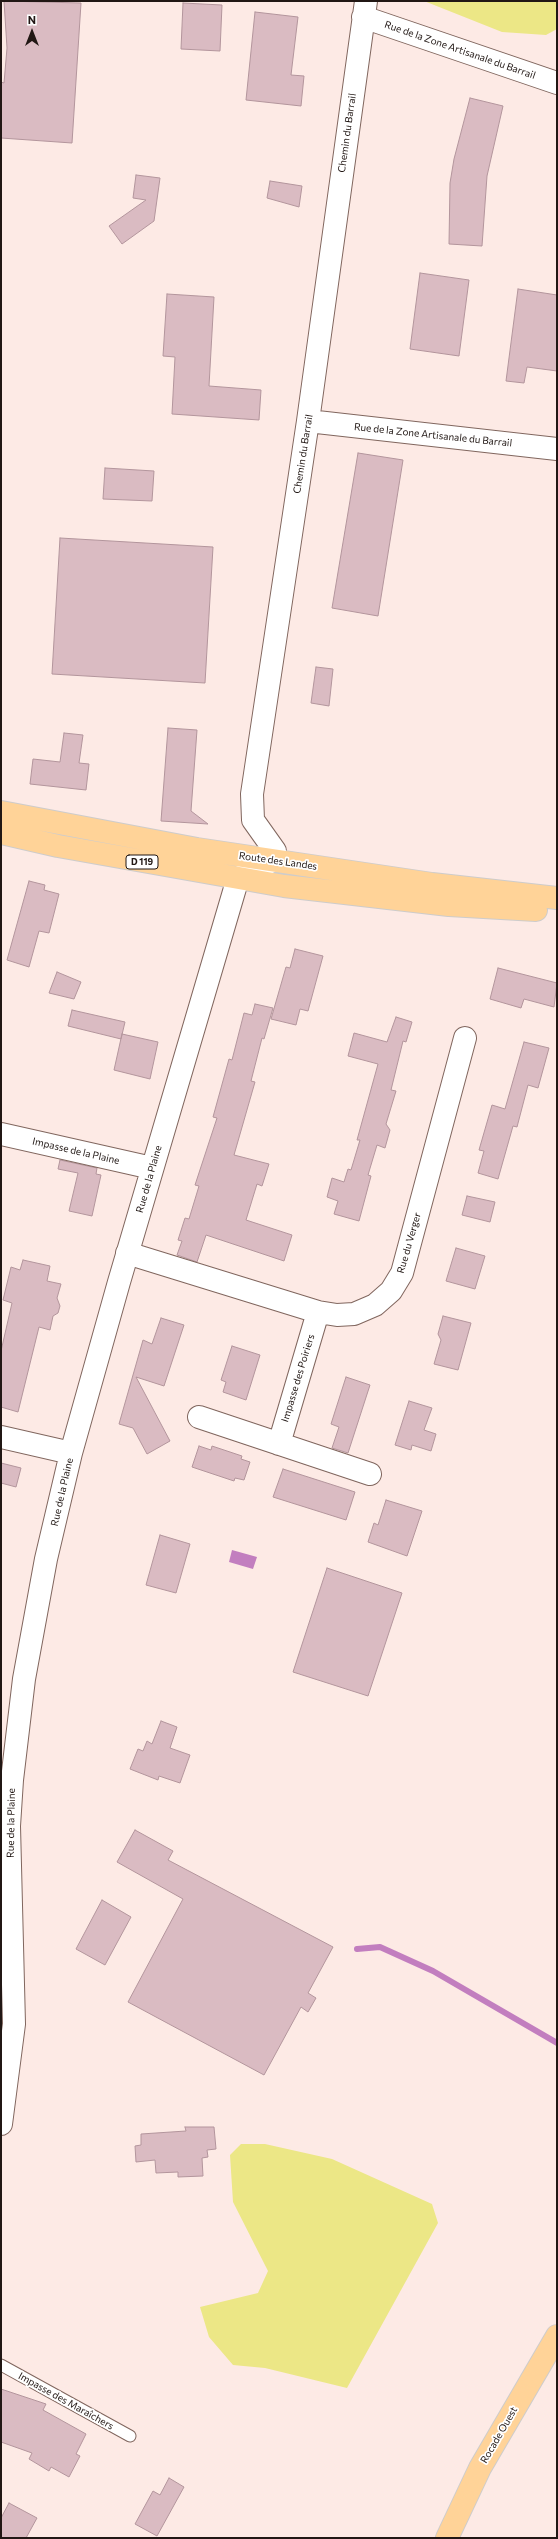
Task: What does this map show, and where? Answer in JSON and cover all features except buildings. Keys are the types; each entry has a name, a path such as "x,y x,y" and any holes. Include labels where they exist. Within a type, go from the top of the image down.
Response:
{"main road":[{"name":"Route des Landes","path":"1,812 197,849 432,884 557,898"},
{"name":"D 119","path":"1,833 66,848 284,886 449,906 557,910"},
{"name":"Rocade Ouest","path":"447,2538 480,2468 557,2336"}],"street":[{"name":"Rue de la Zone Artisanale du Barrail","path":"364,9 557,83"},
{"name":"Chemin du Barrail","path":"274,860 275,851 253,820 252,794 308,421 364,9"},
{"name":"Rue de la Zone Artisanale du Barrail","path":"308,421 557,449"},
{"path":"238,878 274,860"},
{"name":"Rue de la Plaine","path":"1,2124 14,2024 7,1778 46,1559 70,1453 127,1253 238,878"},
{"name":"Rue du Verger","path":"127,1253 318,1312 337,1315 354,1314 375,1305 391,1291 402,1273 465,1038"},
{"name":"Impasse de la Plaine","path":"1,1134 152,1168"},
{"name":"Impasse des Poiriers","path":"279,1444 318,1312"},
{"path":"199,1417 370,1474"},
{"path":"1,1438 70,1453"}],"lane":[{"name":"Impasse des Maraîchers","path":"1,2365 130,2436"}],"shaded area":[{"path":"424,1 557,1 557,29 546,35 502,32"},
{"path":"232,1550 257,1557 253,1569 229,1562"},
{"path":"241,2144 265,2144 332,2159 432,2204 438,2223 347,2388 265,2368 233,2365 209,2337 200,2307 258,2293 268,2271 233,2202 230,2155"}],"waterway":[{"path":"357,1949 380,1947 433,1971 557,2043"}]}
